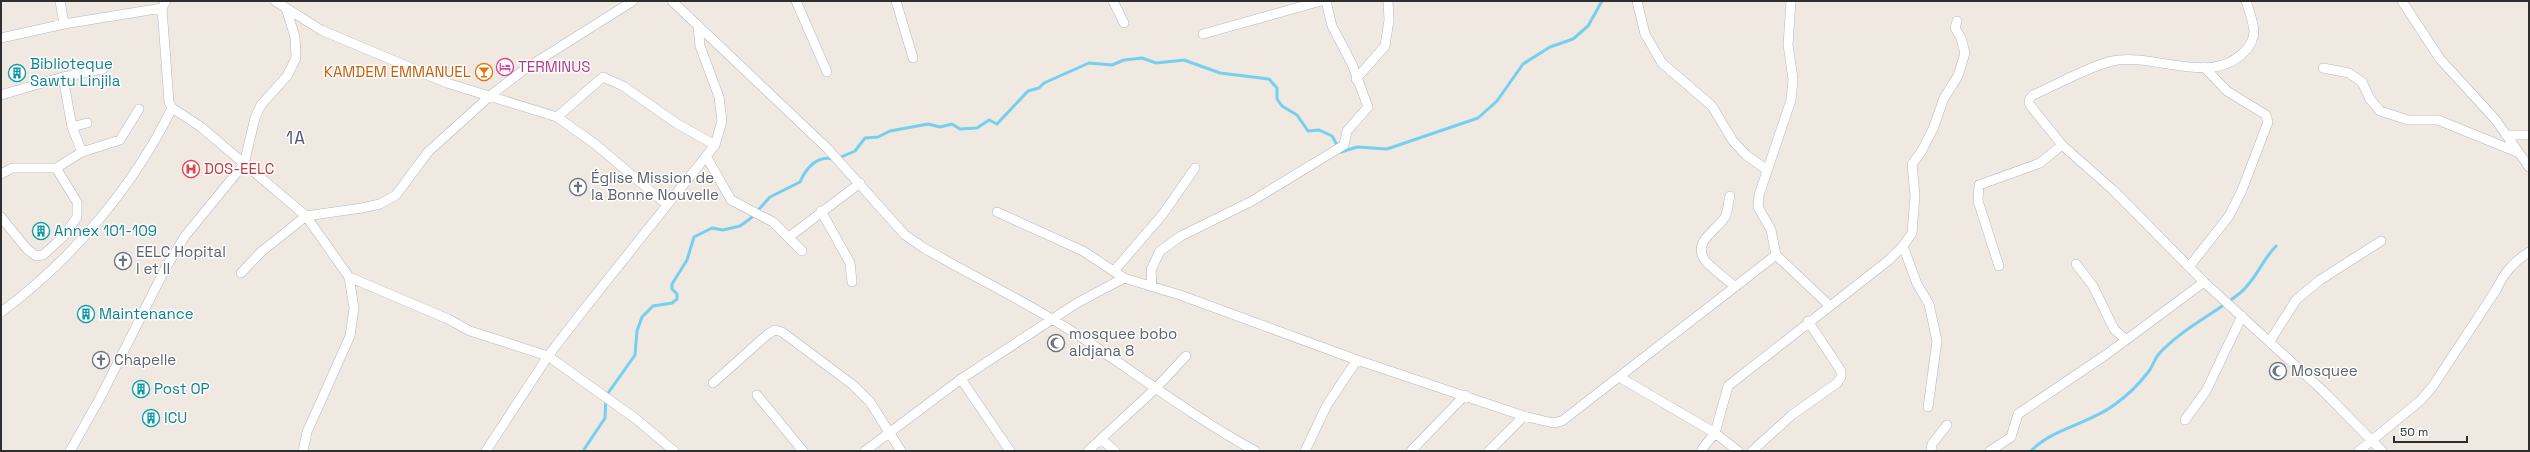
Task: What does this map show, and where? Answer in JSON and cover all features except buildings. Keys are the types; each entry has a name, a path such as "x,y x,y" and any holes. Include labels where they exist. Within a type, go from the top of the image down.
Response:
{"street":[{"path":"60,1 64,24"},
{"path":"275,1 322,30 447,83 491,95 557,117 596,144 666,204"},
{"path":"241,274 261,252 306,216 380,204 396,195 428,152 491,95 525,70 633,1"},
{"path":"672,1 827,148 912,239 1090,342 1155,389 1218,431 1255,451"},
{"path":"796,1 827,72"},
{"path":"896,1 913,58"},
{"path":"1113,1 1124,23"},
{"path":"1203,34 1321,1"},
{"path":"1152,287 1151,270 1160,251 1181,236 1252,201 1344,145 1347,131 1368,107 1356,79 1352,64 1332,26 1326,1"},
{"path":"1356,79 1385,46 1389,20 1388,1"},
{"path":"1637,1 1645,34 1662,63 1712,106 1733,141 1746,155 1767,170"},
{"path":"1791,1 1788,45 1793,79 1791,100 1759,195 1758,207 1771,230 1776,255 1830,306"},
{"path":"2246,1 2254,32 2249,47 2239,58 2221,67 2178,66 2137,60 2112,61 2033,95 2029,100 2030,106 2062,146 2113,190 2204,282 2270,341 2373,440 2382,451"},
{"path":"2402,1 2440,59 2495,119 2529,167"},
{"path":"1,38 64,24 164,5 169,102 172,108 201,127 306,216 349,276 354,308 350,336 307,432 303,451"},
{"path":"70,451 100,398 165,269 185,236 244,164 255,118 261,105 287,76 296,58 295,36 286,8"},
{"path":"1702,449 1715,433 1728,386 1808,321 1830,306 1889,260 1910,238 1914,226 1912,164 1921,152 1933,128 1944,98 1958,76 1964,52 1961,38 1954,28 1957,21"},
{"path":"486,451 548,356 666,204 715,146 722,121 719,97 700,46 698,26"},
{"path":"2189,267 2229,216 2242,190 2268,122 2266,115 2227,91 2204,67"},
{"path":"2323,68 2349,73 2362,82 2370,99 2380,111 2408,120 2438,120 2517,152"},
{"path":"1,95 63,77 103,69"},
{"path":"63,77 72,127 82,152"},
{"path":"557,117 602,77 623,86 676,123 715,146"},
{"path":"1,312 36,284 70,253 133,175 154,144 172,108"},
{"path":"1,174 12,168 56,168 82,152 120,140 139,109"},
{"path":"72,127 87,123"},
{"path":"2506,135 2529,135"},
{"path":"1999,266 1978,201 1979,186 2040,164 2062,146"},
{"path":"706,156 731,200 773,222 802,251"},
{"path":"1,217 27,249 36,256 43,255 64,236 77,216 77,202 56,168"},
{"path":"1114,271 1163,214 1195,168"},
{"path":"789,238 821,211 860,183"},
{"path":"1730,196 1725,217 1710,232 1703,243 1702,249 1703,258 1735,286"},
{"path":"821,211 850,263 852,282"},
{"path":"997,212 1083,251 1124,278 1180,295 1357,360 1524,416 1553,423 1562,421 1621,378 1735,286 1776,255"},
{"path":"2270,341 2296,300 2320,280 2382,241"},
{"path":"1903,246 1917,284 1929,304 1937,341 1928,407"},
{"path":"2359,451 2421,400 2433,386 2459,349 2476,317 2489,302 2502,276 2516,260 2529,252"},
{"path":"2076,264 2093,286 2114,329 2126,340"},
{"path":"349,276 448,319 470,331 548,356 636,419 674,451"},
{"path":"865,451 961,380 1052,320 1124,278"},
{"path":"1990,451 2011,437 2018,414 2126,340 2204,282"},
{"path":"2185,420 2206,391 2239,313"},
{"path":"1752,451 1792,415 1837,383 1841,377 1841,371 1808,321"},
{"path":"713,382 768,334 775,330 782,332 853,385 870,402 901,451"},
{"path":"1088,451 1155,389 1186,356"},
{"path":"1305,451 1327,406 1357,360"},
{"path":"1621,378 1715,433 1738,451"},
{"path":"961,380 1010,451"},
{"path":"757,395 803,451"},
{"path":"1410,451 1465,396"},
{"path":"1489,451 1524,416"},
{"path":"1931,451 1932,444 1948,425"},
{"path":"1101,439 1115,451"}],"waterway":[{"path":"839,158 855,151 865,138 878,137 890,131 928,124 940,127 952,124 960,129 977,128 989,120 997,124 1028,91 1039,88 1044,83 1089,63 1112,65 1124,60 1142,58 1156,63 1184,60 1220,73 1269,79 1277,88 1277,99 1282,106 1297,115 1308,131 1319,130 1332,136 1341,152 1357,147 1387,149 1478,118 1497,101 1523,64 1550,47 1573,39 1588,26 1602,1"},
{"path":"583,451 605,418 606,396 635,355 637,331 642,317 653,306 672,303 677,299 677,294 672,289 672,284 687,260 694,237 712,228 723,230 740,226 751,218 770,197 800,182 805,172 817,161 828,158 834,159"},
{"path":"2031,451 2040,443 2060,431 2094,417 2124,398 2145,376 2155,359 2167,346 2177,337 2230,301 2246,288 2276,246"}],"place":[{"name":"TERMINUS","path":"505,67"},
{"name":"KAMDEM EMMANUEL","path":"484,72"},
{"name":"Biblioteque Sawtu Linjila","path":"17,73"},
{"name":"DOS-EELC","path":"191,169"},
{"name":"Église Mission de la Bonne Nouvelle","path":"578,187"},
{"name":"Annex 101-109","path":"41,231"},
{"name":"EELC Hopital I et II","path":"123,261"},
{"name":"Maintenance","path":"86,314"},
{"name":"mosquee bobo aldjana 8","path":"1056,343"},
{"name":"Chapelle","path":"101,360"},
{"name":"Mosquee","path":"2278,371"},
{"name":"Post OP","path":"141,389"},
{"name":"ICU","path":"151,418"}],"district":[{"name":"1A","path":"296,138"}]}
